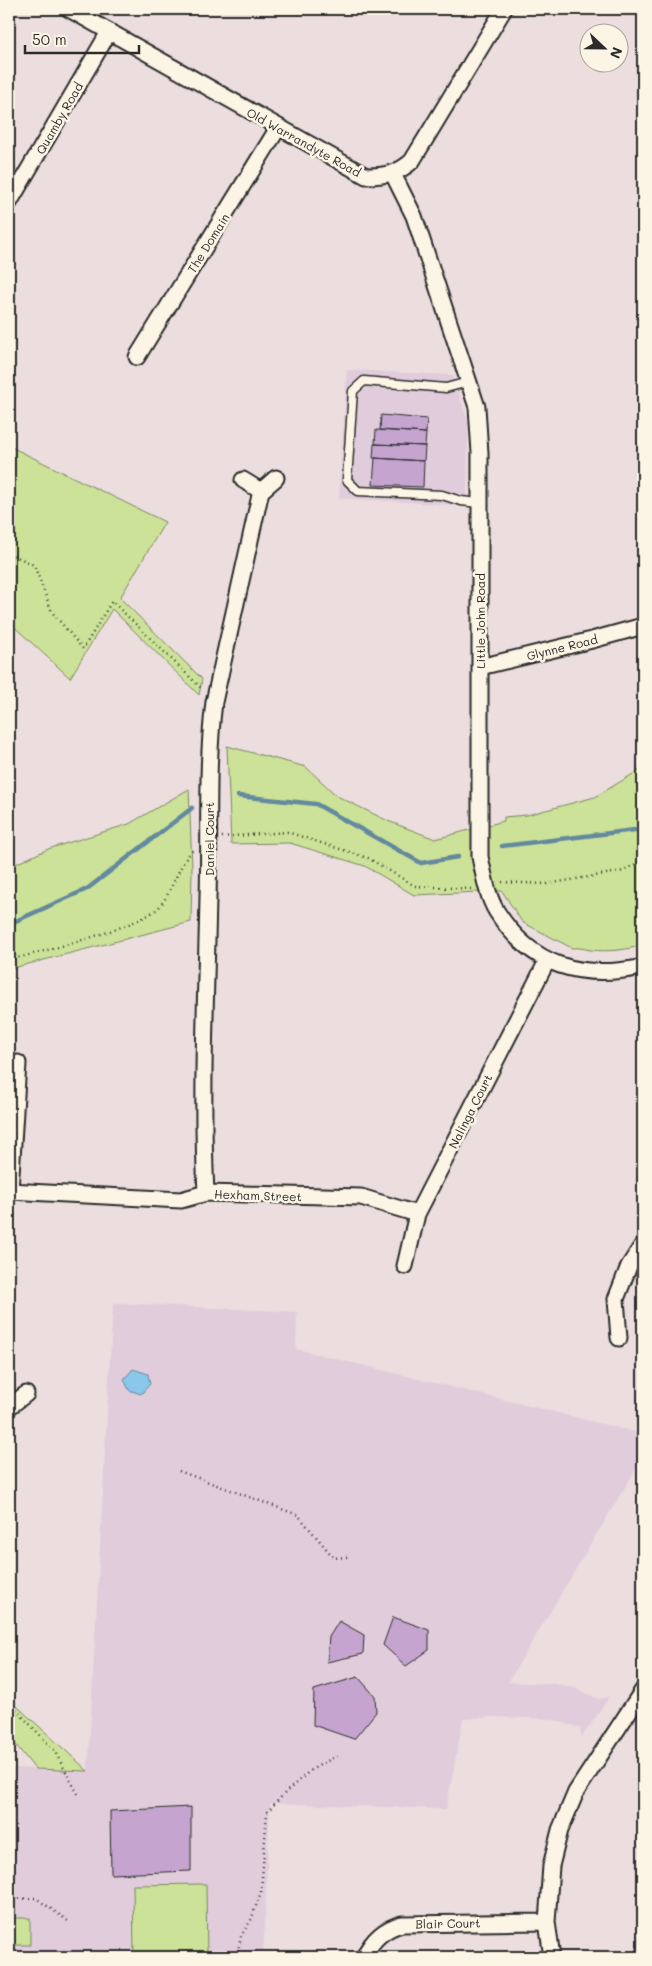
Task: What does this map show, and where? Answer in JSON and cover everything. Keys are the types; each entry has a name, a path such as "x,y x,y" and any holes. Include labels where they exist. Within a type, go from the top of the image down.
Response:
{"street":[{"name":"Old Warrandyte Road","path":"69,9 366,176 393,174"},
{"path":"393,174 412,161 504,9"},
{"name":"Quamby Road","path":"9,203 109,32"},
{"name":"The Domain","path":"137,358 278,128"},
{"name":"Little John Road","path":"393,174 414,216 477,407 479,428 480,857 486,886 496,912 520,940 547,961 584,972 628,970 643,967"},
{"path":"242,480 261,491 276,478"},
{"name":"Daniel Court","path":"206,1193 203,1132 210,838 208,767 214,702 261,491"},
{"name":"Glynne Road","path":"480,667 643,626"},
{"name":"Nalinga Court","path":"405,1266 417,1214 547,961"},
{"path":"9,1191 18,1063"},
{"name":"Hexham Street","path":"9,1191 181,1200 206,1193 361,1197 417,1214"},
{"path":"619,1338 616,1299 629,1266 643,1244"},
{"path":"9,1407 26,1394"},
{"path":"552,1957 547,1922 551,1866 560,1830 576,1792 643,1690"},
{"name":"Blair Court","path":"364,1957 370,1945 380,1935 390,1927 402,1924 547,1922"}],"lane":[{"path":"468,382 446,388 364,381 353,391 347,480 358,491 442,495 462,501 479,503"}],"path":[{"path":"9,553 34,565 52,612 83,649 112,601 214,702"},
{"path":"222,837 287,832 368,858 415,886 472,889"},
{"path":"9,960 138,922 160,908 195,848"},
{"path":"500,882 547,884 624,871 643,859"},
{"path":"179,1471 298,1515 334,1558 347,1557"},
{"path":"9,1702 54,1750 78,1794"},
{"path":"237,1957 241,1936 251,1920 261,1892 267,1812 311,1770 340,1754"},
{"path":"9,1899 36,1898 68,1921"},
{"path":"46,1957 67,1956"}],"shaded area":[{"path":"347,370 453,375 468,423 467,506 339,498"},
{"path":"113,1303 297,1312 296,1349 643,1434 643,1457 508,1682 555,1684 575,1688 599,1699 609,1697 582,1737 580,1728 552,1719 491,1717 463,1719 446,1809 270,1803 263,1957 9,1957 9,1768 88,1771"}],"green space":[{"path":"9,446 165,522 120,598 202,679 199,695 112,609 70,678 9,622"},
{"path":"227,746 306,767 337,796 388,821 435,839 504,821 504,817 527,815 595,797 643,768 643,945 611,951 572,948 522,922 502,891 414,895 365,866 290,843 231,844"},
{"path":"189,789 192,868 191,922 9,969 9,867 48,849 129,824"},
{"path":"9,1699 88,1771 35,1769 9,1736"},
{"path":"206,1884 207,1957 134,1957 133,1885"},
{"path":"9,1918 30,1918 30,1945 9,1945"}],"water":[{"path":"133,1369 148,1374 150,1384 141,1394 129,1390 124,1379"}],"building":[{"path":"381,415 427,419 426,433 380,430"},
{"path":"376,430 426,433 425,446 375,444"},
{"path":"374,444 425,446 424,461 373,458"},
{"path":"375,458 424,461 423,487 373,485"},
{"path":"393,1617 429,1630 429,1650 406,1666 383,1645"},
{"path":"339,1621 364,1635 363,1654 327,1662 329,1637"},
{"path":"358,1677 375,1696 376,1712 354,1739 313,1725 314,1690"},
{"path":"191,1807 191,1871 111,1874 110,1811"}],"waterway":[{"path":"238,796 316,804 421,863 458,857"},
{"path":"9,924 87,889 192,808"},
{"path":"502,846 635,830 643,827"}]}
